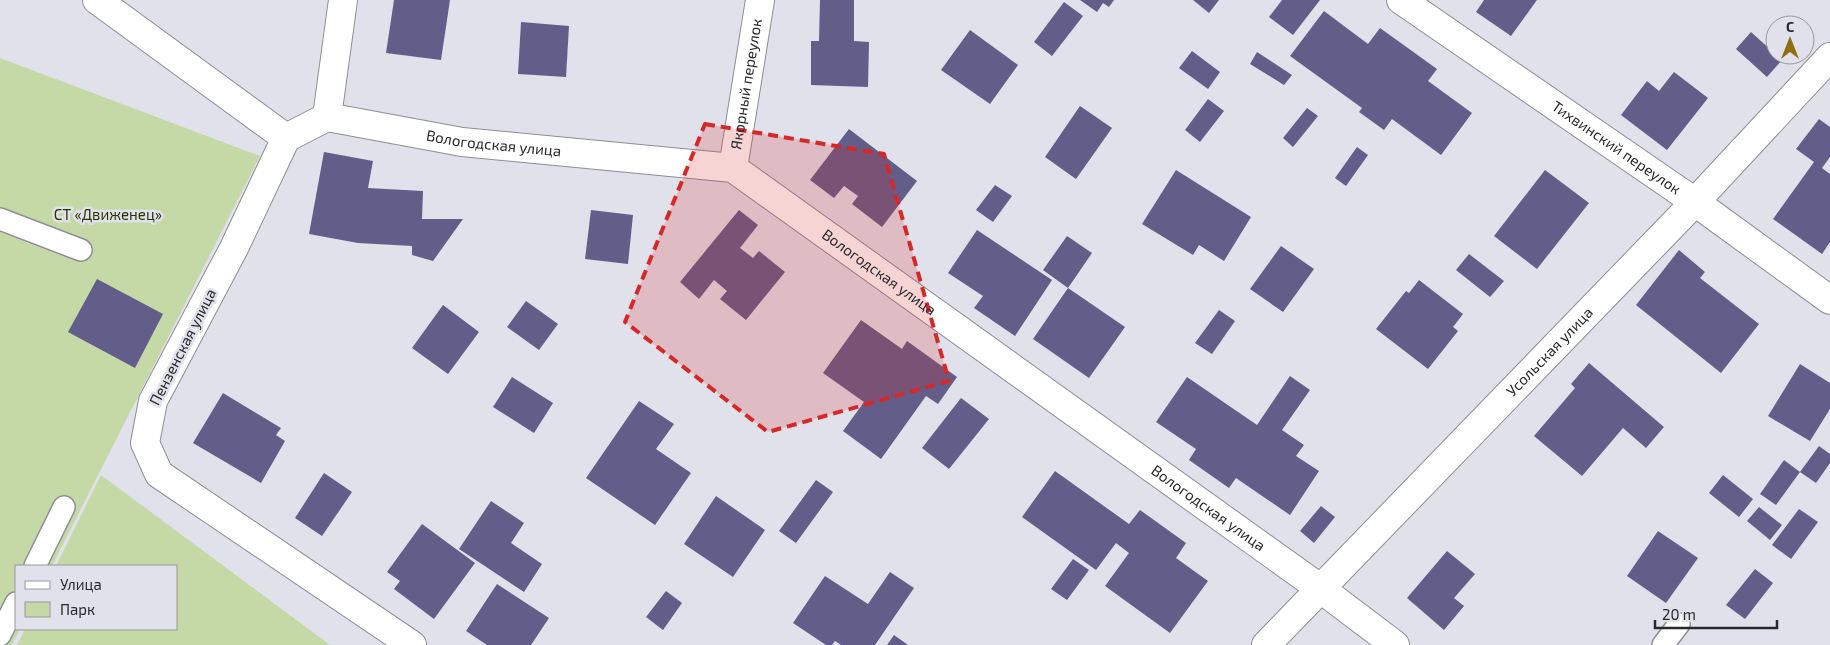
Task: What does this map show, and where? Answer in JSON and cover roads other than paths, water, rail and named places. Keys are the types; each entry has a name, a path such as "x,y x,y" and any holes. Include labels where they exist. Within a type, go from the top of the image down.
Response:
{"street":[{"path":"97,0 286,138 327,117 343,0"},
{"name":"Якорный переулок","path":"733,168 760,0"},
{"name":"Тихвинский переулок","path":"1401,0 1695,202 1830,300"},
{"name":"Усольская улица","path":"1266,645 1695,202 1830,57"},
{"name":"Вологодская улица","path":"327,117 462,142 733,168 1321,589 1395,645"},
{"name":"Пензенская улица","path":"286,138 234,248 153,401 146,443 159,474 412,645"}],"lane":[{"path":"0,219 81,250"},
{"path":"35,565 64,507"},
{"path":"0,635 15,605"},
{"path":"1663,645 1680,624"}],"park label":[{"name":"СТ «Движенец»","path":"108,215"}]}
